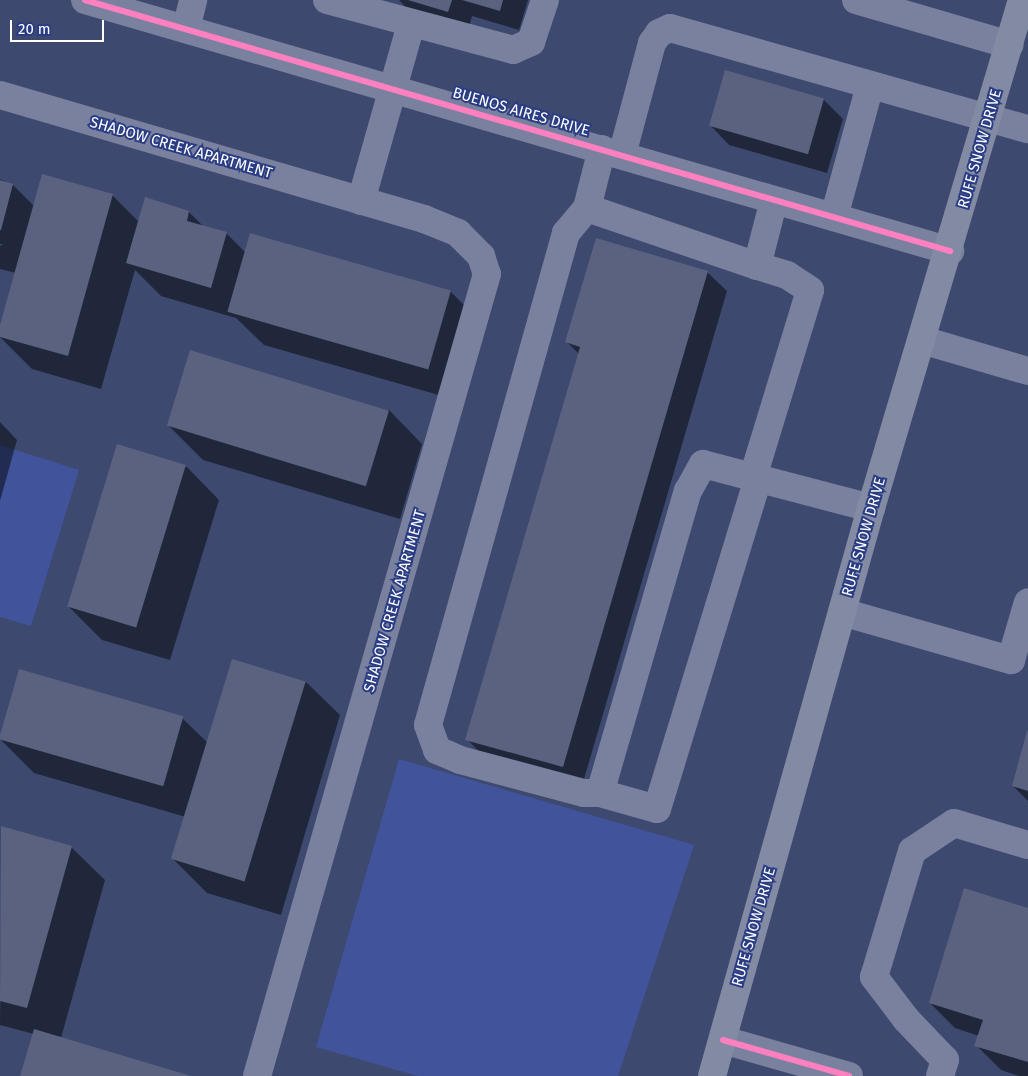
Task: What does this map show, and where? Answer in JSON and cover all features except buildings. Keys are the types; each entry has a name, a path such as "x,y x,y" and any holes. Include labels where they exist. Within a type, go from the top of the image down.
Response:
{"main road":[{"name":"RUFE SNOW DRIVE","path":"712,1076 842,612 950,251 1022,0"}],"street":[{"name":"BUENOS AIRES DRIVE","path":"84,0 950,251"},
{"path":"186,29 194,0"},
{"path":"327,0 513,50 531,42 545,0"},
{"path":"856,0 1010,45"},
{"path":"361,201 411,24"},
{"path":"587,208 787,275 810,290 657,809 600,793 584,793 460,760 437,750 428,725 566,232 587,208 612,152 652,43 659,33 670,28 1028,129"},
{"path":"834,217 870,85"},
{"name":"SHADOW CREEK APARTMENT","path":"0,95 361,201 458,233 481,256 487,274 257,1076"},
{"path":"757,266 774,200"},
{"path":"922,340 1028,371"},
{"path":"600,793 688,491 703,464 872,508"},
{"path":"842,612 1011,660 1028,602"},
{"path":"940,1076 945,1060 906,1019 874,977 912,851 954,824 1028,845"},
{"path":"722,1040 849,1076"}],"shaded area":[{"path":"0,445 79,470 31,626 0,617"},
{"path":"399,759 694,845 618,1076 418,1076 316,1047"}],"cycle path":[{"path":"85,0 950,251"},
{"path":"723,1040 849,1076"}]}
